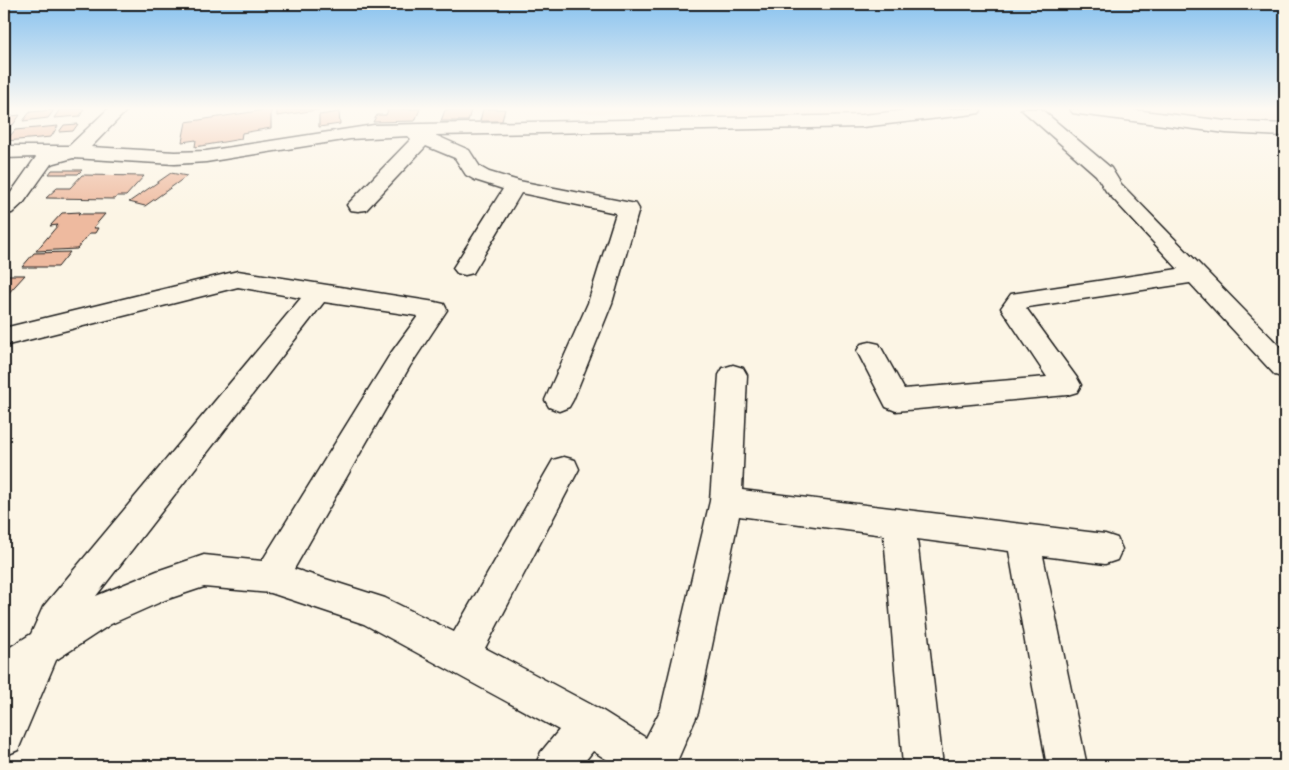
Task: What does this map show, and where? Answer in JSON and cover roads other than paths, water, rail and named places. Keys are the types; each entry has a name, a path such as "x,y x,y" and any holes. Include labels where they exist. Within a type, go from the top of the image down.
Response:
{"street":[{"path":"4,208 17,198 44,160 75,151 82,145"},
{"path":"4,152 35,150 75,151 181,158 273,145"},
{"path":"358,205 407,145"},
{"path":"441,145 462,154 473,171 482,176 515,186 628,209 600,303 559,400"},
{"path":"1072,145 1104,172 1113,187 1285,368"},
{"path":"465,268 515,186"},
{"path":"870,351 896,400 1067,385 1013,308 1020,300 1197,274"},
{"path":"4,337 238,279 435,310 400,360 271,577"},
{"path":"4,736 56,618 318,293"},
{"path":"4,672 99,612 204,571 271,577 373,610 461,655 589,725 653,766 679,713 726,501 733,375"},
{"path":"461,655 564,469"},
{"path":"726,501 1105,549"},
{"path":"899,523 923,766"},
{"path":"1022,538 1067,766"},
{"path":"555,766 589,725"}]}
